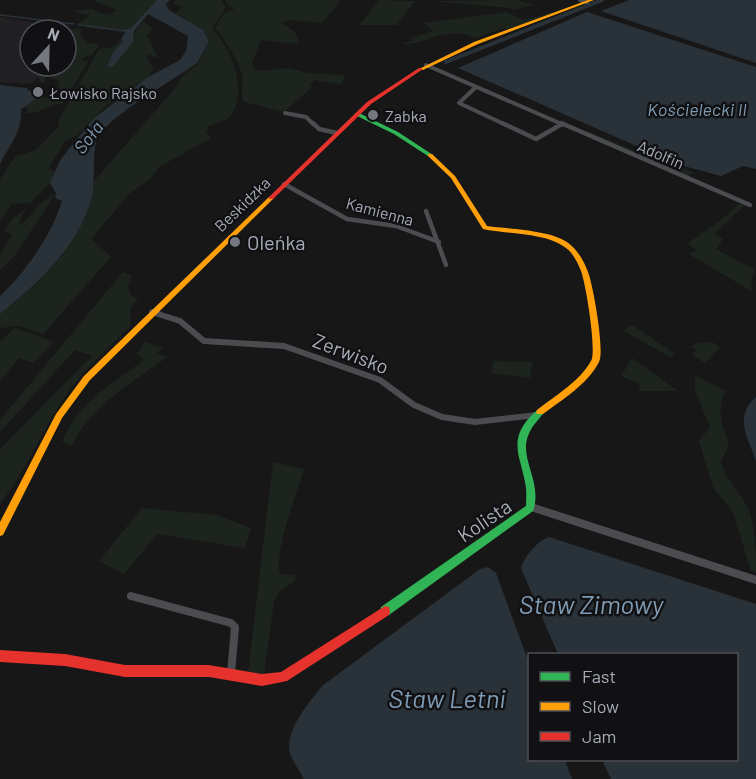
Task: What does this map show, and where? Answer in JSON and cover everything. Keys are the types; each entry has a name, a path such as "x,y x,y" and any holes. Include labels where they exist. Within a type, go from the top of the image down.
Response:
{"main road":[{"name":"Beskidzka","path":"0,532 59,416 94,370 357,114 383,92 426,65 587,1"},
{"name":"Kolista","path":"0,656 76,661 124,671 200,671 267,680 283,677 297,671 416,590 531,507 531,496 520,442 526,428 538,415 590,372 596,359 598,340 581,257 567,245 547,237 485,228 466,196 442,166 402,134 357,114"}],"street":[{"name":"Adolfin","path":"426,65 750,205"},
{"path":"476,87 459,104 536,139 562,124"},
{"path":"285,112 306,117 319,129 337,133"},
{"name":"Kamienna","path":"284,184 347,219 396,226 439,242"},
{"name":"Kamienna","path":"426,211 446,265"},
{"name":"Zerwisko","path":"152,312 180,321 204,341 284,346 368,376 387,384 418,407 442,417 475,422 538,415"},
{"path":"531,507 756,580"},
{"path":"130,596 231,622 235,627 231,675"}],"shaded area":[{"path":"92,0 157,0 132,28 122,32 78,25 90,15 71,11 93,9 100,13 111,14 117,10"},
{"path":"175,0 221,0 226,7 212,29 226,47 236,71 238,96 236,107 226,120 209,126 206,132 211,138 159,167 151,178 129,194 91,239 111,257 43,334 19,326 0,328 0,314 35,285 61,257 85,218 94,181 178,85 183,75 197,64 204,53 209,42 185,18 175,13 184,6 173,4"},
{"path":"225,0 341,0 322,23 291,20 282,23 295,32 300,44 261,40 252,63 255,71 289,68 307,73 345,75 341,85 315,80 309,85 312,87 284,112 244,102 240,67 215,28 225,12 235,9 229,7"},
{"path":"379,0 415,1 397,25 359,25"},
{"path":"518,0 533,5 514,10 431,1"},
{"path":"579,5 510,31 504,28 475,38 464,34 445,34 420,42 402,44 413,40 410,38 433,31 424,23 506,12 524,20"},
{"path":"0,17 18,20 18,78 38,78 29,84 0,82"},
{"path":"143,21 153,28 147,36 157,56 155,58 149,54 146,58 154,68 148,77 103,108 77,136 66,140 48,169 55,171 50,183 30,203 12,204 0,221 0,179 16,156 36,150 59,126 59,120 99,49 112,47 121,40 123,41 113,53 124,52"},
{"path":"78,28 81,28 81,36 88,43 99,44 93,54 82,58 88,62 72,88 63,91 57,88 60,82 53,78 78,78"},
{"path":"38,78 44,78 45,82 42,84"},
{"path":"38,97 65,99 63,104 27,113 28,108 24,106"},
{"path":"587,131 695,173 686,177 584,132"},
{"path":"56,193 15,255 0,270 0,254 12,235 5,230 12,219 25,210 19,223 22,224 41,203"},
{"path":"739,203 744,206 714,234 723,239 716,249 755,270 752,276 751,291 689,254 696,250 688,243"},
{"path":"123,272 132,275 128,286 131,296 138,297 131,308 130,327 71,388 0,504 0,449 92,356 75,350 0,432 0,420"},
{"path":"632,325 675,354 670,357 623,331"},
{"path":"15,328 54,342 33,363 19,358 0,381 0,341"},
{"path":"145,342 163,348 157,353 167,357 100,408 79,432 71,447 62,441 76,415 99,393 144,360 137,354"},
{"path":"712,342 720,347 705,363 692,355 696,350 691,347 696,343"},
{"path":"632,358 678,391 640,391 639,384 621,376"},
{"path":"493,361 532,362 530,378 492,373"},
{"path":"695,375 726,391 721,411 729,445 721,461 725,474 750,513 755,538 756,573 751,571 733,513 713,487 699,441 710,427 695,391"},
{"path":"273,462 304,469 283,538 279,565 280,574 295,575 296,580 280,591 274,602 264,674 248,673"},
{"path":"142,508 216,515 251,528 245,548 157,534 124,574 99,561"}],"water":[{"name":"Soła","path":"157,0 170,0 166,4 169,10 203,30 209,42 197,63 128,109 105,128 98,137 94,158 92,196 78,231 43,276 0,314 0,296 37,252 58,213 62,201 55,198 56,193 50,183 61,159 93,119 148,77 180,60 186,51 188,36 148,14 134,31 133,42 113,66 107,67 113,53 123,41 121,40 125,32 122,32 132,27"},
{"path":"629,0 756,0 756,63 601,11"},
{"name":"Kościelecki II","path":"587,12 756,67 756,169 743,166 721,176 680,165 458,68"},
{"path":"0,85 26,88 38,97 21,109 18,131 0,164"},
{"path":"756,397 756,461 746,435 744,420 745,412"},
{"name":"Staw Zimowy","path":"549,537 756,604 756,779 611,779 602,761 738,761 738,653 558,653 521,568 525,559 540,542"},
{"name":"Staw Letni","path":"488,567 496,573 528,660 528,761 565,761 572,779 304,779 290,753 290,740 300,715 322,686 480,569"}],"waterway":[{"path":"446,62 602,0"},
{"path":"0,15 25,18"},
{"path":"79,25 126,31"}],"traffic: fast":[{"path":"357,114 396,133 430,155"},
{"path":"385,611 530,508 532,494 521,449 522,438 528,426 540,412"}],"traffic: slow":[{"path":"421,69 476,43 592,0"},
{"path":"430,155 453,177 485,228 550,237 564,243 574,251 585,272 597,338 597,359 583,379 540,412"},
{"path":"0,532 59,416 87,378 271,198"}],"traffic: jam":[{"path":"271,198 369,103 421,69"},
{"path":"0,656 65,660 125,671 209,671 262,680 283,677 385,611"}],"place":[{"name":"Łowisko Rajsko","path":"38,92"},
{"name":"Zabka","path":"373,115"},
{"name":"Oleńka","path":"235,242"}]}
